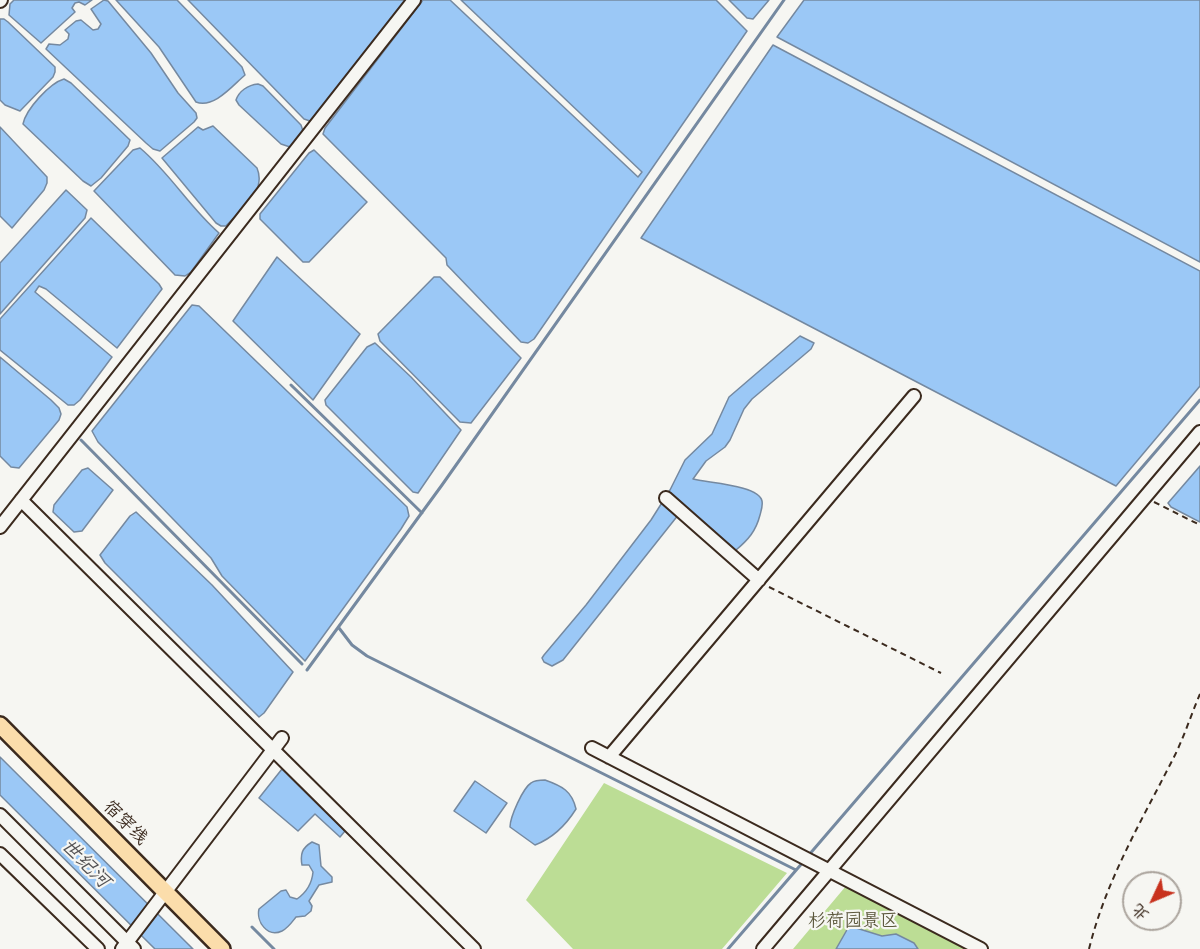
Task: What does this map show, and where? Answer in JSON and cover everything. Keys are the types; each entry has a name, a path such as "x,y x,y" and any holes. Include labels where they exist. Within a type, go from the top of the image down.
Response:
{"main road":[{"name":"宿穿线","path":"0,725 222,949"}],"street":[{"path":"0,527 414,0"},
{"path":"609,757 914,396"},
{"path":"763,949 1200,432"},
{"path":"666,498 759,580"},
{"path":"21,500 474,949"},
{"path":"0,815 128,947 165,891 282,738"},
{"path":"592,748 981,949"},
{"path":"0,854 98,949"}],"path":[{"path":"1145,497 1200,525"},
{"path":"759,580 778,593 941,673"},
{"path":"1089,949 1100,908 1117,868 1175,754 1200,694"}],"green space":[{"path":"604,783 787,873 722,949 573,949 526,900"},
{"name":"杉荷园景区","path":"846,886 970,949 793,949"}],"water":[{"path":"14,0 92,0 85,5 75,3 72,8 75,12 41,43 9,15 10,4"},
{"path":"104,0 108,1 151,53 178,93 196,113 197,118 194,122 160,151 146,143 46,49 49,44 60,45 68,39 69,34 65,30 76,21 81,20 93,30 98,29 101,24 91,9"},
{"path":"116,0 177,0 242,67 245,75 216,99 210,102 196,102 159,47"},
{"path":"188,0 409,0 316,118 310,121 304,119"},
{"path":"423,0 450,0 638,177 642,172 461,0 716,0 747,31 534,339 528,343 521,342 447,265 446,258 323,134 325,128"},
{"path":"729,0 769,0 753,19 747,18"},
{"path":"804,0 1200,0 1200,262 777,37"},
{"path":"0,19 8,22 55,67 53,77 20,111 5,105 0,100"},
{"path":"773,45 1200,271 1200,386 1116,486 641,238"},
{"path":"64,79 71,83 130,140 128,146 101,178 91,186 23,124 39,97 58,81"},
{"path":"258,84 263,86 301,125 304,134 290,147 281,144 236,100 244,89"},
{"path":"213,126 257,168 259,177 256,192 251,200 226,226 216,223 162,158 198,127 203,130"},
{"path":"0,127 47,177 44,190 12,228 0,216"},
{"path":"140,148 219,233 191,272 185,276 175,275 94,191 133,150"},
{"path":"314,150 367,202 309,262 303,262 260,219 260,214 309,153"},
{"path":"66,190 87,210 85,218 0,314 0,263"},
{"path":"91,218 162,289 117,348 46,289 39,286 35,292 112,357 80,400 74,405 68,405 0,350 0,319"},
{"path":"277,257 360,334 313,400 233,321"},
{"path":"434,277 440,277 521,358 471,423 460,422 380,341 378,334"},
{"path":"192,305 199,306 407,507 409,516 401,529 305,661 222,576 211,558 98,442 92,431"},
{"path":"800,336 814,343 811,349 752,399 744,409 725,447 706,461 693,479 732,485 752,491 759,496 762,508 751,535 736,550 732,549 679,514 563,660 552,666 544,662 542,658 544,655 586,605 651,520 685,460 712,434 729,397"},
{"path":"375,343 461,430 418,493 413,492 326,405 325,400 367,347"},
{"path":"0,357 51,400 59,408 61,414 59,420 19,468 11,467 0,456"},
{"path":"1200,466 1200,522 1171,507 1168,503"},
{"path":"88,468 113,490 82,531 74,532 53,512 54,505 82,470"},
{"path":"136,512 212,585 293,672 259,717 105,563 100,555 130,516"},
{"name":"世纪河","path":"0,757 193,949 155,949 0,795"},
{"path":"282,769 345,831 340,837 315,814 298,831 259,798"},
{"path":"545,780 569,793 576,809 548,839 535,845 510,827 524,791 534,781"},
{"path":"475,781 507,803 486,833 454,811"},
{"path":"312,842 319,845 321,866 332,877 332,882 319,885 309,901 312,906 311,911 305,916 296,917 288,927 277,933 267,930 259,918 259,909 281,891 286,890 290,897 297,899 310,884 313,872 309,865 302,865 301,858 304,849"},
{"path":"853,927 882,936 896,934 914,943 918,949 836,949 848,928"}],"waterway":[{"path":"307,670 442,485 784,0"},
{"path":"291,385 422,513"},
{"path":"808,856 1200,400"},
{"path":"81,440 302,664"},
{"path":"339,628 352,645 367,656 796,870"},
{"path":"728,949 804,861"},
{"path":"252,927 274,949"}]}
